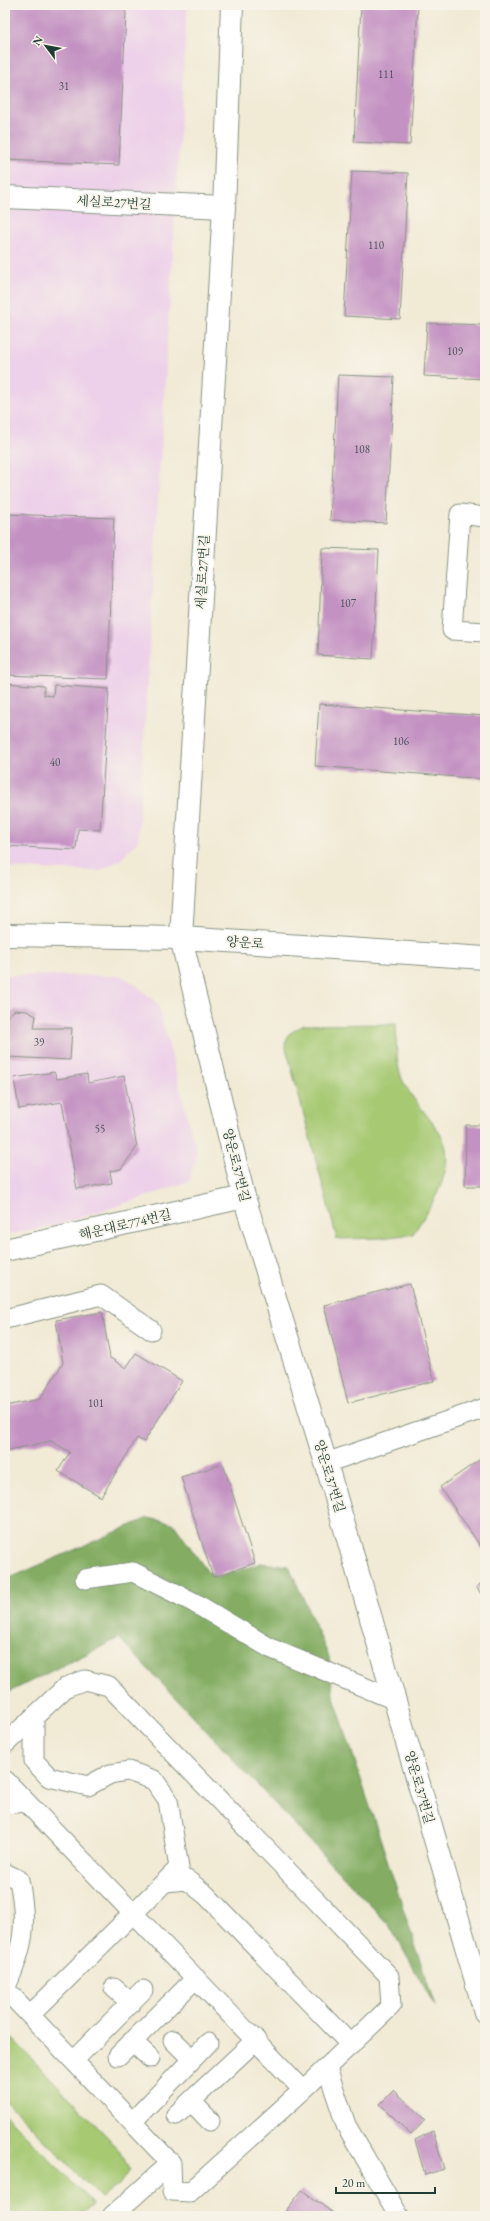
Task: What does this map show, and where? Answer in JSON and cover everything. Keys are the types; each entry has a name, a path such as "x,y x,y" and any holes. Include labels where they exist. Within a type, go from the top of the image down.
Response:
{"street":[{"name":"세실로27번길","path":"181,938 224,207 232,5"},
{"name":"세실로27번길","path":"5,198 224,207"},
{"name":"양운로","path":"5,935 181,938 485,958"},
{"name":"양운로37번길","path":"181,938 244,1197 326,1463 485,2012"},
{"name":"해운대로774번길","path":"5,1250 244,1197"}],"lane":[{"path":"485,517 460,514 452,630 485,632"},
{"path":"5,1319 101,1295 152,1330"},
{"path":"326,1463 485,1408"},
{"path":"85,1579 133,1572 193,1602 270,1648 395,1700"},
{"path":"5,1744 66,1687 85,1680 109,1686 389,1976 391,2006 327,2068 190,2192 172,2191 171,2163 5,1989 19,1958 24,1932 24,1904 19,1880 5,1873"},
{"path":"30,2015 179,1868 168,1800 154,1780 128,1771 110,1774 88,1786 49,1777 34,1760 34,1717"},
{"path":"5,1780 303,2090"},
{"path":"5,1804 26,1802"},
{"path":"166,1882 187,1880 206,1895 351,2045"},
{"path":"118,2056 196,1978"},
{"path":"74,2060 137,1996 114,1988"},
{"path":"173,2040 192,2059"},
{"path":"176,2115 256,2040"},
{"path":"132,2041 150,2058"},
{"path":"132,2122 208,2043"},
{"path":"327,2068 346,2125 400,2216"},
{"path":"191,2101 210,2121"},
{"path":"112,2216 171,2163"}],"shaded area":[{"path":"5,5 186,5 187,7 138,841 120,860 100,871 5,868"},
{"path":"5,975 122,976 136,985 158,1004 197,1154 189,1181 151,1195 60,1224 5,1235"}],"green space":[{"path":"396,1024 397,1059 402,1079 411,1095 443,1139 446,1151 444,1176 433,1201 413,1234 380,1238 337,1239 285,1044 289,1034 303,1025"},
{"path":"148,1518 173,1523 207,1571 217,1578 261,1563 289,1566 329,1657 333,1694 435,2006 389,1925 119,1638 5,1694 5,1580"},
{"path":"5,2031 120,2150 129,2170 119,2185 101,2198 5,2100"},
{"path":"5,2114 93,2204 79,2216 5,2216"}],"building":[{"path":"5,5 117,5 126,12 119,165 5,160"},
{"path":"361,5 418,5 410,145 354,142"},
{"path":"352,171 408,173 400,319 344,316"},
{"path":"427,323 485,325 485,379 424,376"},
{"path":"338,375 394,377 386,523 330,520"},
{"path":"5,514 114,518 108,679 5,675"},
{"path":"322,548 379,550 373,659 318,655"},
{"path":"5,683 44,686 44,695 53,696 54,685 109,689 100,830 78,829 76,850 5,846"},
{"path":"319,704 485,716 485,779 315,766"},
{"path":"15,1010 27,1011 36,1016 34,1028 72,1028 70,1060 7,1057 7,1016"},
{"path":"54,1072 57,1079 87,1074 88,1083 124,1076 137,1147 121,1169 110,1171 112,1183 77,1189 62,1102 19,1109 14,1078"},
{"path":"466,1125 485,1125 485,1186 465,1186"},
{"path":"410,1284 434,1381 348,1403 324,1305"},
{"path":"102,1312 110,1358 126,1368 136,1353 182,1381 144,1442 137,1438 101,1497 58,1471 70,1452 51,1441 5,1451 5,1406 40,1399 63,1363 56,1320"},
{"path":"485,1456 485,1553 440,1487"},
{"path":"223,1464 255,1563 213,1577 181,1477"},
{"path":"485,1581 485,1599 476,1587"},
{"path":"394,2090 425,2120 411,2135 380,2104"},
{"path":"433,2131 444,2169 425,2175 415,2140"},
{"path":"302,2190 337,2216 282,2216"}]}
